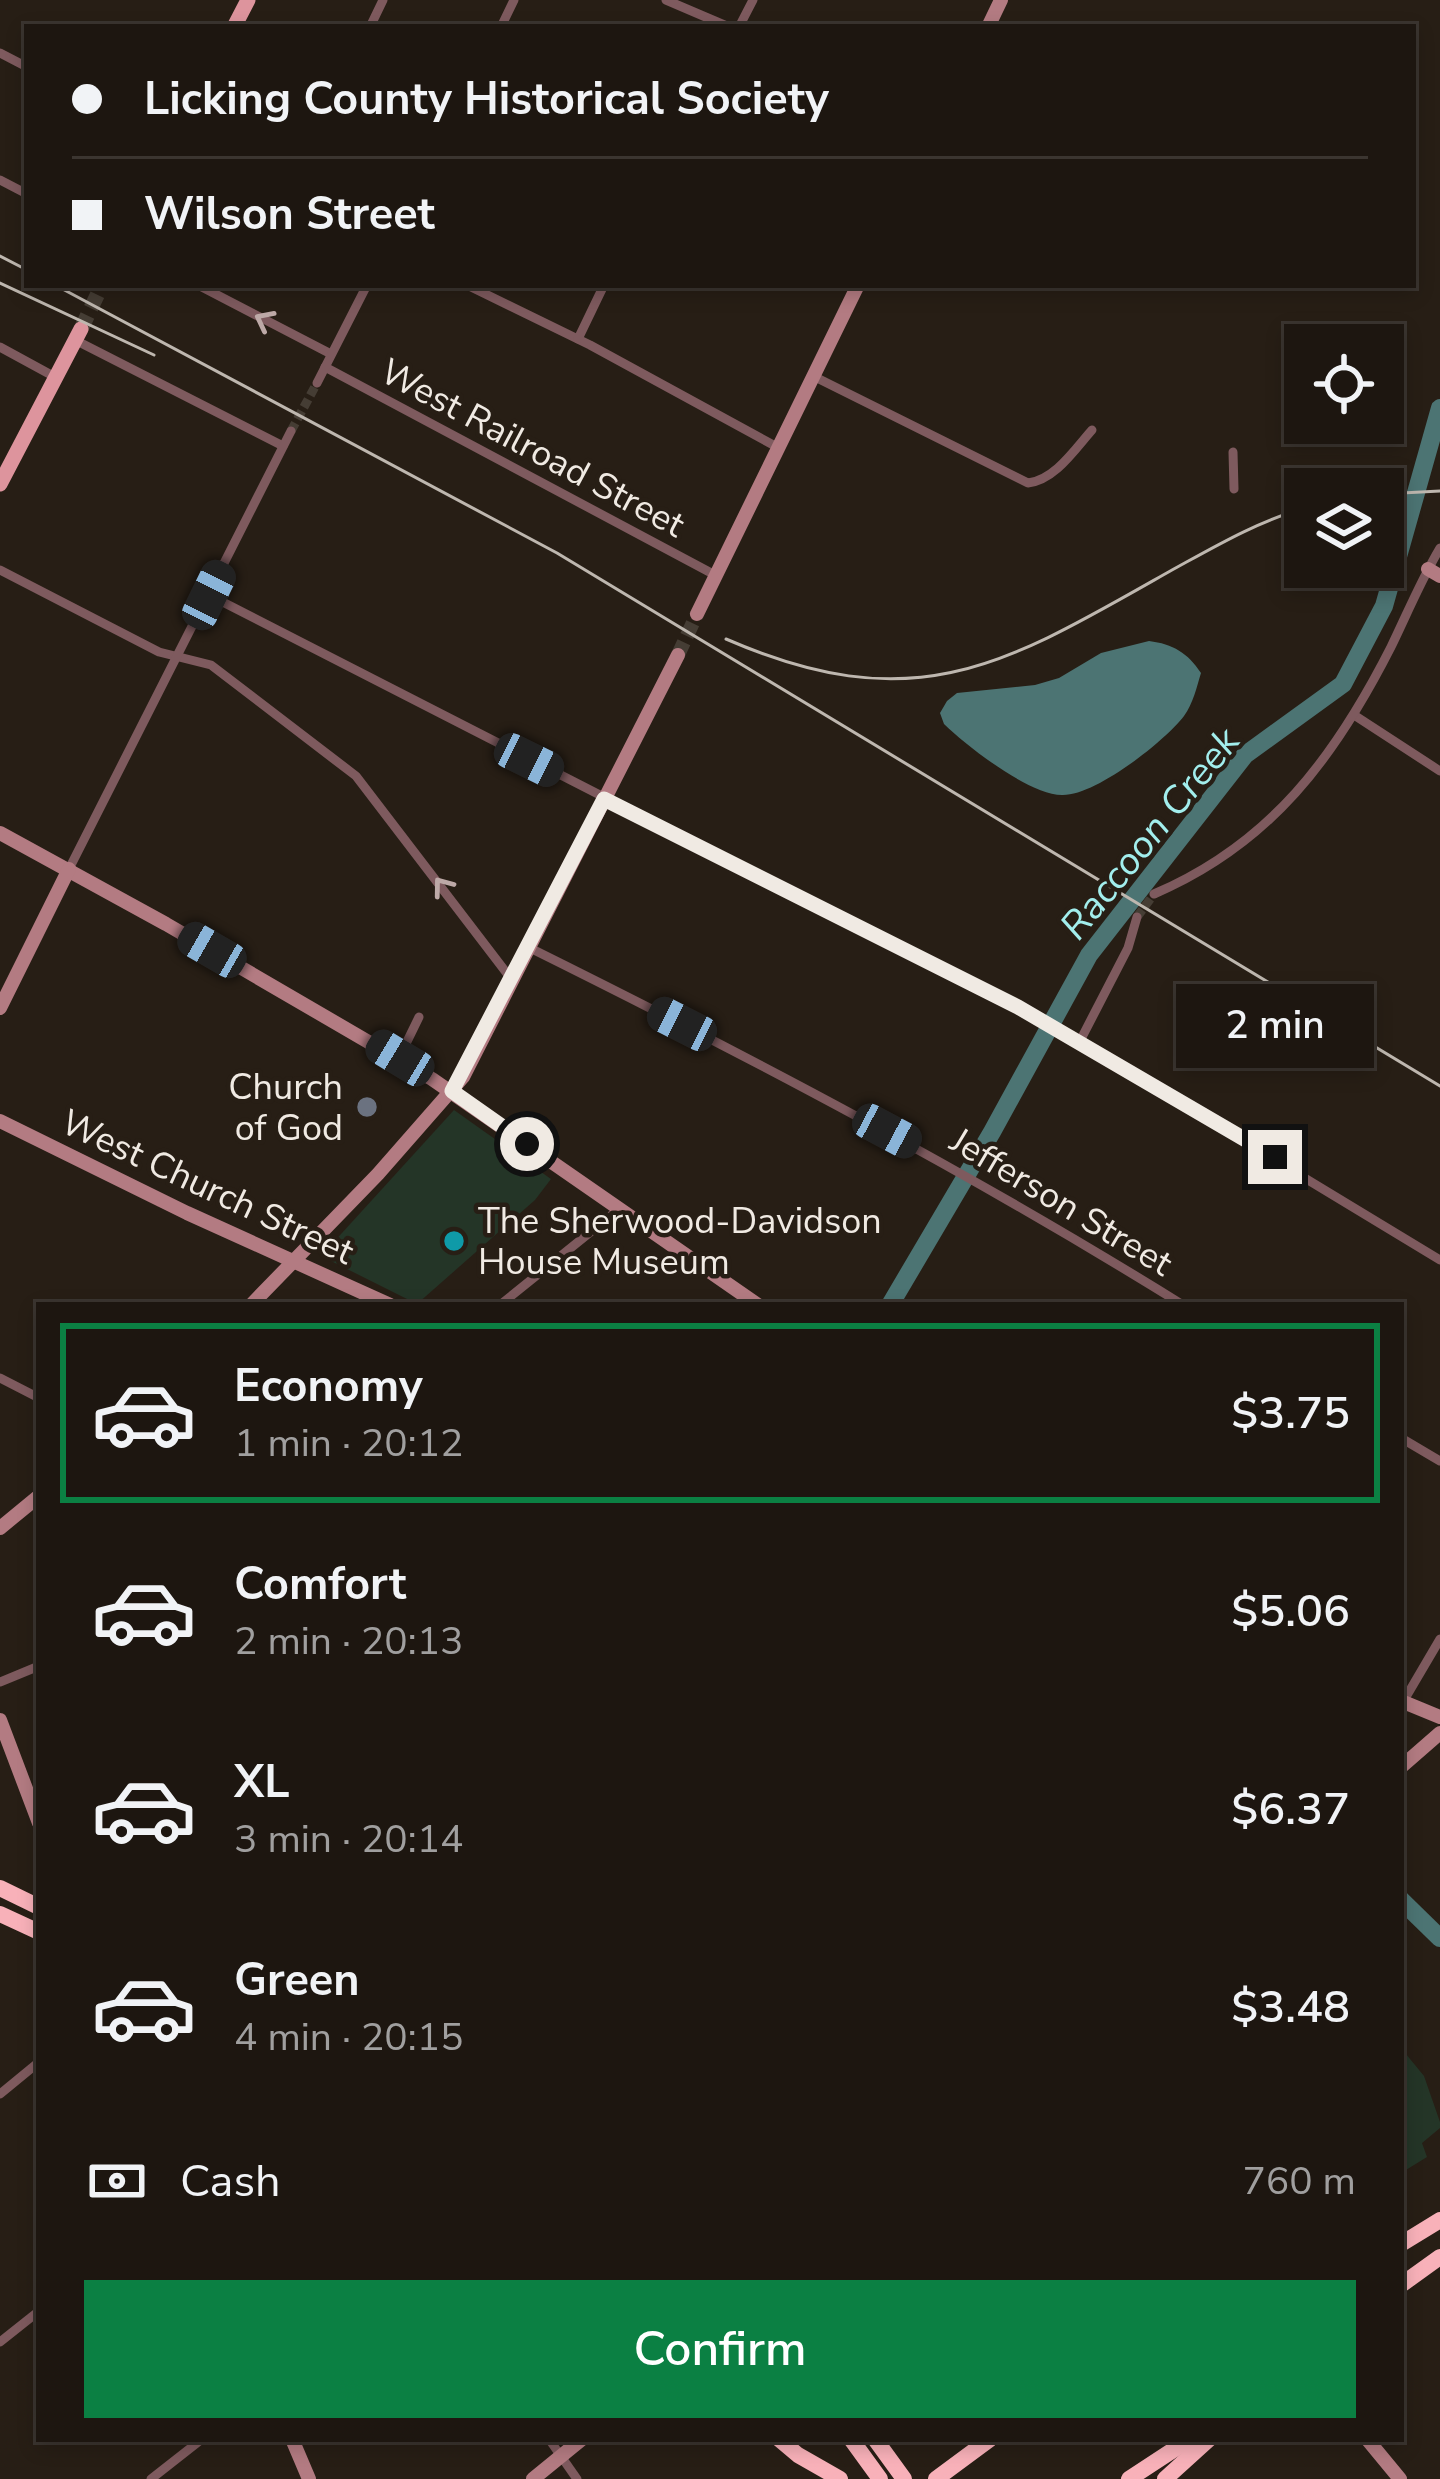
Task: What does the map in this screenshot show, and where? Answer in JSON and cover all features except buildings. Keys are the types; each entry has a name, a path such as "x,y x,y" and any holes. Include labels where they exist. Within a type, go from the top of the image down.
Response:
{"highway":[{"path":"0,1888 36,1905"},
{"path":"0,1914 36,1931"},
{"path":"1404,2242 1440,2221"},
{"path":"1404,2282 1440,2257"},
{"path":"783,2442 833,2476"},
{"path":"853,2442 879,2477"},
{"path":"877,2442 904,2479"},
{"path":"936,2479 986,2442"},
{"path":"1129,2479 1185,2442"},
{"path":"1165,2479 1207,2442"}],"main road":[{"path":"0,484 78,335"}],"street":[{"path":"666,0 722,24"},
{"name":"West Railroad Street","path":"204,288 331,354"},
{"path":"316,383 365,288"},
{"path":"473,288 777,447"},
{"path":"578,339 603,288"},
{"path":"698,614 857,288"},
{"path":"78,335 284,446"},
{"path":"0,347 55,377"},
{"name":"West Railroad Street","path":"325,367 715,575"},
{"path":"813,376 1028,483 1051,474 1092,430"},
{"path":"0,1009 291,431"},
{"path":"1233,452 1234,490"},
{"path":"1154,894 1211,867 1255,836 1298,789 1354,715 1434,572 1440,548"},
{"path":"0,570 159,652 211,665 365,784 512,980"},
{"path":"209,595 1018,1007 1440,1259"},
{"path":"254,1302 452,1091 678,655"},
{"path":"1354,715 1440,771"},
{"path":"0,833 400,1058 754,1302"},
{"path":"1080,1041 1128,948 1137,917"},
{"name":"Jefferson Street","path":"528,947 924,1151 1178,1302"},
{"path":"400,1058 418,1017"},
{"name":"West Church Street","path":"0,1121 134,1189 383,1302"},
{"path":"504,1302 619,1209"},
{"path":"0,1378 36,1396"},
{"path":"1404,1440 1440,1461"},
{"path":"0,1528 36,1498"},
{"path":"1404,1698 1440,1639"},
{"path":"0,1682 36,1667"},
{"path":"1404,1702 1440,1717"},
{"path":"0,1720 36,1815"},
{"path":"1404,1764 1440,1733"},
{"path":"0,2094 36,2064"},
{"path":"0,2342 36,2313"},
{"path":"152,2479 198,2442"},
{"path":"293,2442 309,2479"},
{"path":"551,2442 577,2479"},
{"path":"533,2479 579,2442"},
{"path":"1369,2442 1400,2479"}],"green space":[{"path":"454,1110 551,1179 535,1200 419,1302 321,1256"},
{"path":"1404,2052 1424,2076 1440,2122 1440,2128 1422,2143 1427,2157 1404,2171"}],"water":[{"path":"1149,641 1179,651 1196,666 1201,673 1192,701 1161,739 1092,787 1062,795 1033,787 944,724 940,713 957,693 1035,685 1059,678 1101,653"}],"waterway":[{"name":"Raccoon Creek","path":"892,1302 1089,955 1245,755 1343,684 1384,606 1440,408"},
{"name":"Raccoon Creek","path":"1404,1903 1440,1938"}],"tunnel":[{"path":"81,329 101,288"},
{"path":"291,431 317,383"},
{"path":"678,655 697,614"},
{"path":"1137,917 1154,894"}],"railway":[{"path":"0,256 24,268"},
{"path":"0,283 154,355"},
{"path":"61,288 557,553 1440,1086"},
{"path":"1404,493 1440,491"},
{"path":"726,639 793,664 853,676 907,678 958,671 1059,632 1237,535 1284,515"}],"place":[{"name":"Church of God","path":"367,1107"},
{"name":"The Sherwood-Davidson House Museum","path":"454,1241"}],"route":[{"path":"527,1144 452,1091 604,799 1018,1007 1275,1157"}]}
